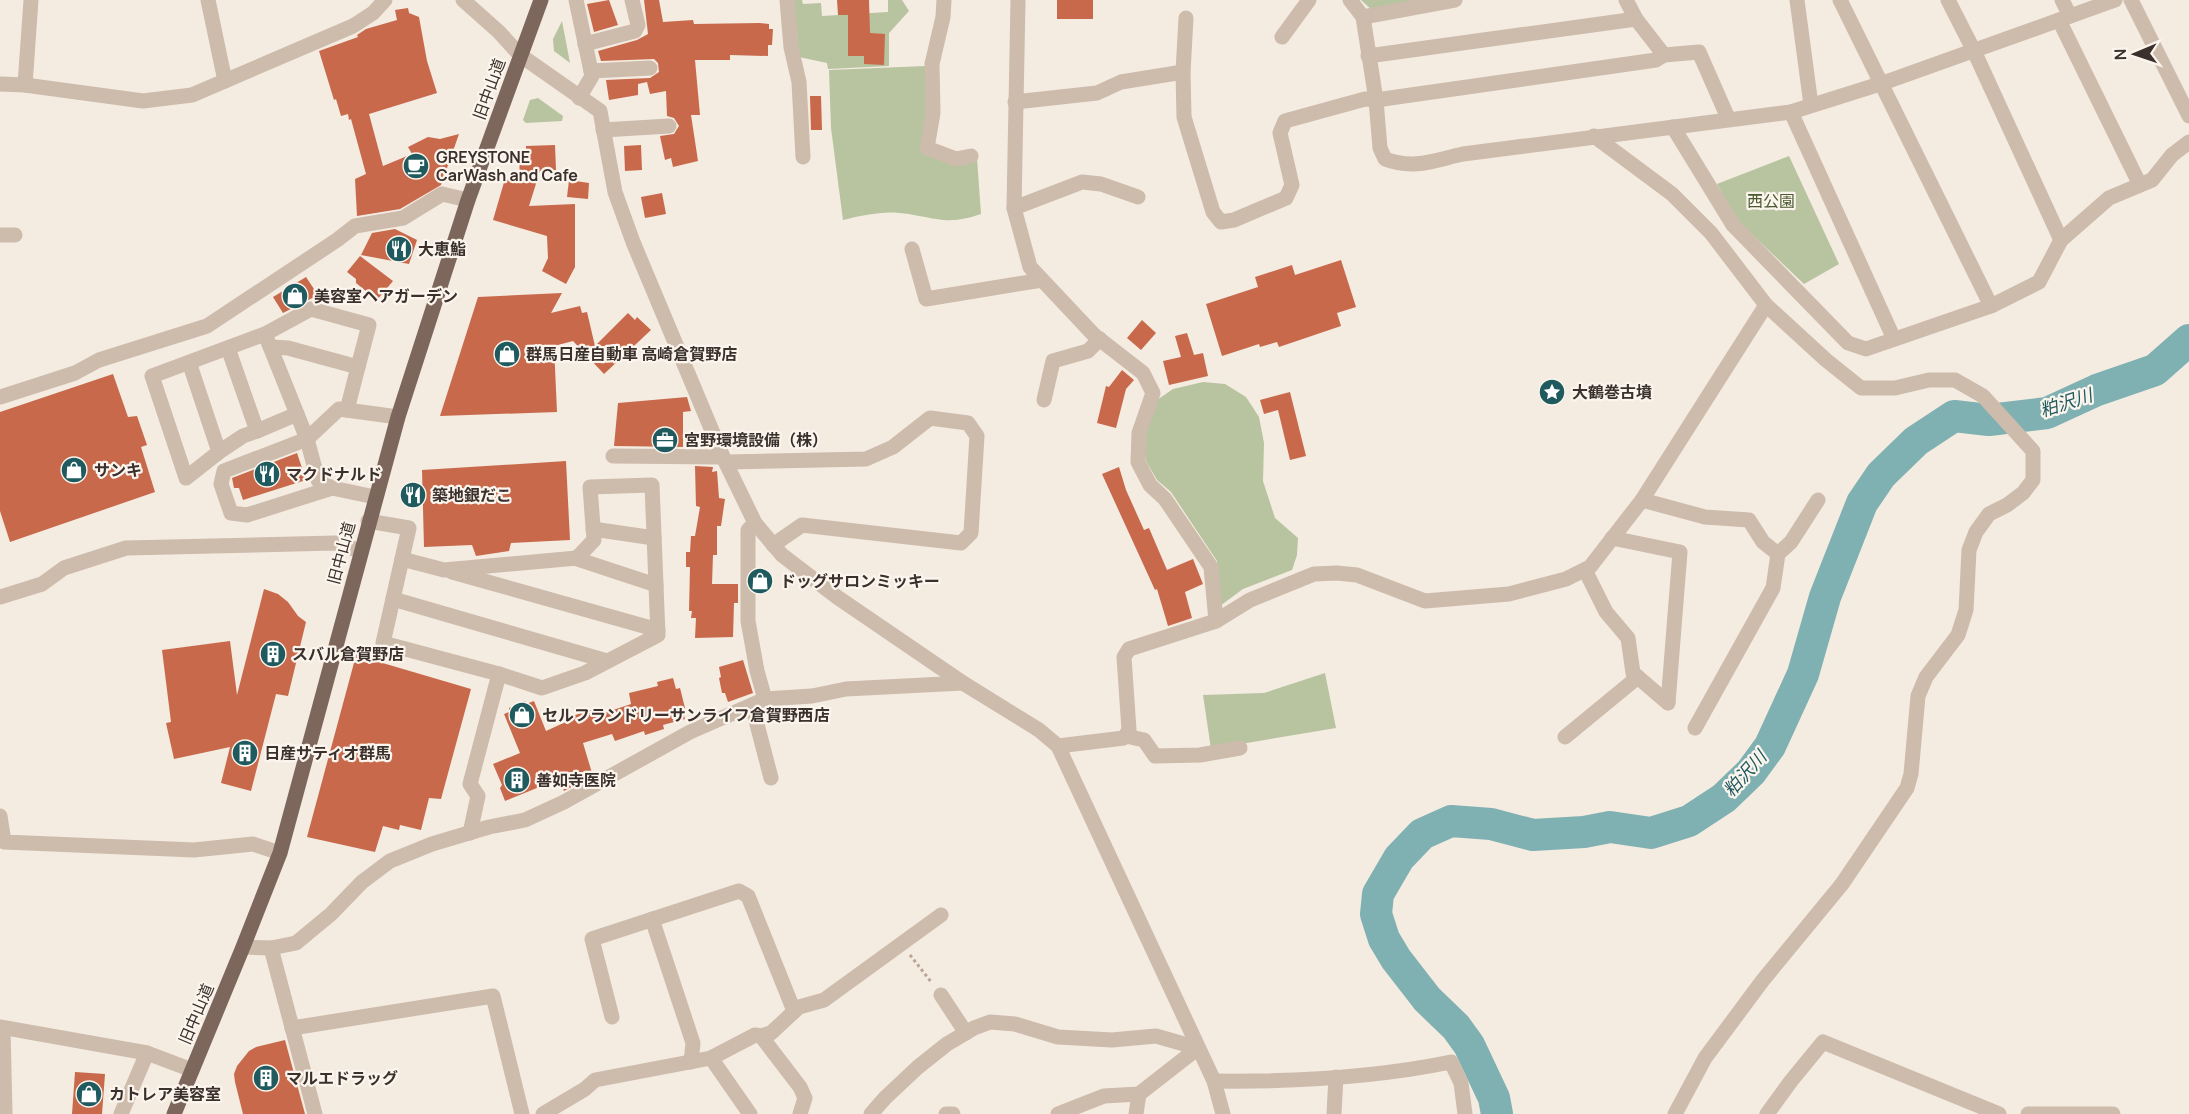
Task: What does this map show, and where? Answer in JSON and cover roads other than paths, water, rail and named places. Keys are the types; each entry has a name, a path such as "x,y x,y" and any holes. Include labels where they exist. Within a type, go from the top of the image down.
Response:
{"main road":[{"name":"旧中山道","path":"174,1114 280,853 398,417 468,200 541,0"}],"street":[{"path":"25,85 31,0"},
{"path":"208,0 225,81"},
{"path":"0,84 25,85 143,101 192,95 353,26 373,13 386,0"},
{"path":"463,0 499,32 520,55 600,111 615,192 633,242 725,460 755,523 782,555 837,597 963,683 1031,724 1058,746 1214,1081 1223,1114"},
{"path":"576,0 592,76 579,98"},
{"path":"585,44 635,31 638,25 632,0"},
{"path":"787,0 791,47 799,82 803,157"},
{"path":"944,0 943,17 932,64 933,113 927,148 956,159 970,156"},
{"path":"1018,0 1014,208 1030,267 1100,339 1143,373 1153,393 1138,433 1138,462 1150,485 1165,499 1211,567 1216,621"},
{"path":"1282,37 1309,0"},
{"path":"1350,0 1363,17 1376,100 1380,148 1385,159 1401,165 1594,136 1791,112 1883,83 2115,0"},
{"path":"1363,17 1455,0"},
{"path":"1626,0 1636,19 1664,55"},
{"path":"1797,0 1812,105"},
{"path":"1840,0 1883,83 1991,306"},
{"path":"1948,0 2061,240"},
{"path":"2062,0 2064,18 2140,185"},
{"path":"2131,0 2189,116"},
{"path":"1186,18 1183,72 1185,117 1212,212 1221,222 1234,220 1286,198 1292,185 1280,133 1285,121 1365,99 1376,100 1656,60 1664,55 1699,52 1728,118"},
{"path":"1368,56 1636,19"},
{"path":"591,71 650,68"},
{"path":"1015,102 1097,93 1121,82 1183,72"},
{"path":"1791,112 1894,339"},
{"path":"603,130 669,126"},
{"path":"1673,127 1732,225 1848,343 1866,349 1991,306 2038,282 2061,240 2109,198 2151,180 2172,155 2189,142"},
{"path":"1594,136 1672,194 1711,233 1766,305 1862,388 1895,388 1929,380 1955,380 1983,396 2033,452 2033,480 2023,493 2007,505 1989,514 1976,532 1969,550 1966,609 1958,635 1926,676 1918,696 1911,774 1907,788 1842,884 1763,980 1705,1058 1675,1114"},
{"path":"1014,208 1082,182 1101,184 1138,197"},
{"path":"0,397 75,373 99,360 207,326 355,226 403,218 442,194 468,200"},
{"path":"912,249 926,299 1042,280"},
{"path":"1126,736 1129,730 1124,657 1129,649 1216,621 1250,600 1314,574 1337,573 1358,576 1425,601 1509,594 1566,579 1590,567 1642,500 1766,305"},
{"path":"297,414 243,436 186,478 152,376 228,348 267,340 311,309 369,325 347,410"},
{"path":"1044,400 1053,361 1088,351 1100,339"},
{"path":"267,340 358,367"},
{"path":"267,340 307,439 318,480 332,489 375,497"},
{"path":"228,348 257,431"},
{"path":"189,362 219,452"},
{"path":"332,489 247,515 231,513 220,484 224,471 307,439 339,409 398,417"},
{"path":"613,456 725,460 866,459 893,447 930,418 968,423 977,436 971,533 961,543 802,525 773,545"},
{"path":"368,521 409,528 383,643 500,674 542,688 585,673 658,635 652,485 590,487 594,540 577,558 444,570"},
{"path":"1642,500 1705,516 1749,520 1762,542 1778,554"},
{"path":"1695,728 1773,588 1778,554 1791,542 1818,500"},
{"path":"755,523 748,530 748,621 771,778"},
{"path":"593,529 654,538"},
{"path":"1585,570 1606,612 1628,638 1633,673 1668,703 1680,552 1612,538"},
{"path":"0,597 42,584 64,568 126,548 335,543 361,551"},
{"path":"574,558 656,585"},
{"path":"402,560 658,630"},
{"path":"393,598 607,662"},
{"path":"470,833 478,796 471,784 500,674"},
{"path":"1565,737 1638,677"},
{"path":"243,946 271,948 296,943 332,914 362,882 390,861 432,843 525,820 564,802 690,732 759,702 812,696 846,689 963,683"},
{"path":"1058,746 1126,736 1144,740 1155,756 1200,755 1240,748"},
{"path":"0,816 2,843 194,850 253,844 280,853"},
{"path":"612,1017 592,939 739,891 748,896 794,1011"},
{"path":"543,1114 585,1089 595,1080 711,1058 755,1035 762,1036 771,1033 799,1007 824,1000 941,915"},
{"path":"652,919 693,1043 691,1062"},
{"path":"271,948 315,1114"},
{"path":"941,995 966,1033"},
{"path":"292,1028 493,996 522,1114"},
{"path":"871,1114 918,1067 947,1044 990,1022 1005,1022 1058,1037 1112,1040 1156,1036 1197,1048"},
{"path":"5,1114 2,1027 147,1053 192,1070"},
{"path":"762,1036 800,1087 805,1098 800,1114"},
{"path":"1767,1114 1823,1042 1999,1114"},
{"path":"1058,1114 1104,1096 1139,1094 1197,1048"},
{"path":"121,1114 147,1053"},
{"path":"711,1058 750,1114"},
{"path":"1214,1081 1279,1082 1405,1071 1450,1062 1461,1083 1465,1114"},
{"path":"1334,1114 1336,1077"},
{"path":"1136,1114 1139,1094"},
{"path":"946,1114 953,1114"},
{"path":"2028,1114 2113,1114"}],"waterway":[{"name":"粕沢川","path":"1497,1114 1494,1098 1469,1045 1456,1027 1427,999 1396,959 1384,939 1376,914 1378,894 1399,858 1422,834 1451,821 1491,824 1533,835 1584,832 1610,827 1651,833 1689,821 1724,798 1751,772 1770,746 1803,674 1825,597 1862,503 1881,475 1916,441 1954,416 1989,420 2047,413 2097,390 2155,370 2189,340"}],"place":[{"name":"GREYSTONE CarWash and Cafe","path":"416,166"},
{"name":"大恵鮨","path":"399,249"},
{"name":"美容室ヘアガーデン","path":"295,296"},
{"name":"群馬日産自動車 高崎倉賀野店","path":"507,354"},
{"name":"大鶴巻古墳","path":"1552,392"},
{"name":"宮野環境設備（株）","path":"665,440"},
{"name":"サンキ","path":"74,470"},
{"name":"マクドナルド","path":"267,474"},
{"name":"築地銀だこ","path":"413,495"},
{"name":"ドッグサロンミッキー","path":"760,581"},
{"name":"スバル倉賀野店","path":"273,654"},
{"name":"セルフランドリーサンライフ倉賀野西店","path":"522,715"},
{"name":"日産サティオ群馬","path":"245,753"},
{"name":"善如寺医院","path":"517,780"},
{"name":"マルエドラッグ","path":"266,1078"},
{"name":"カトレア美容室","path":"89,1094"}],"park label":[{"name":"西公園","path":"1771,201"}]}
